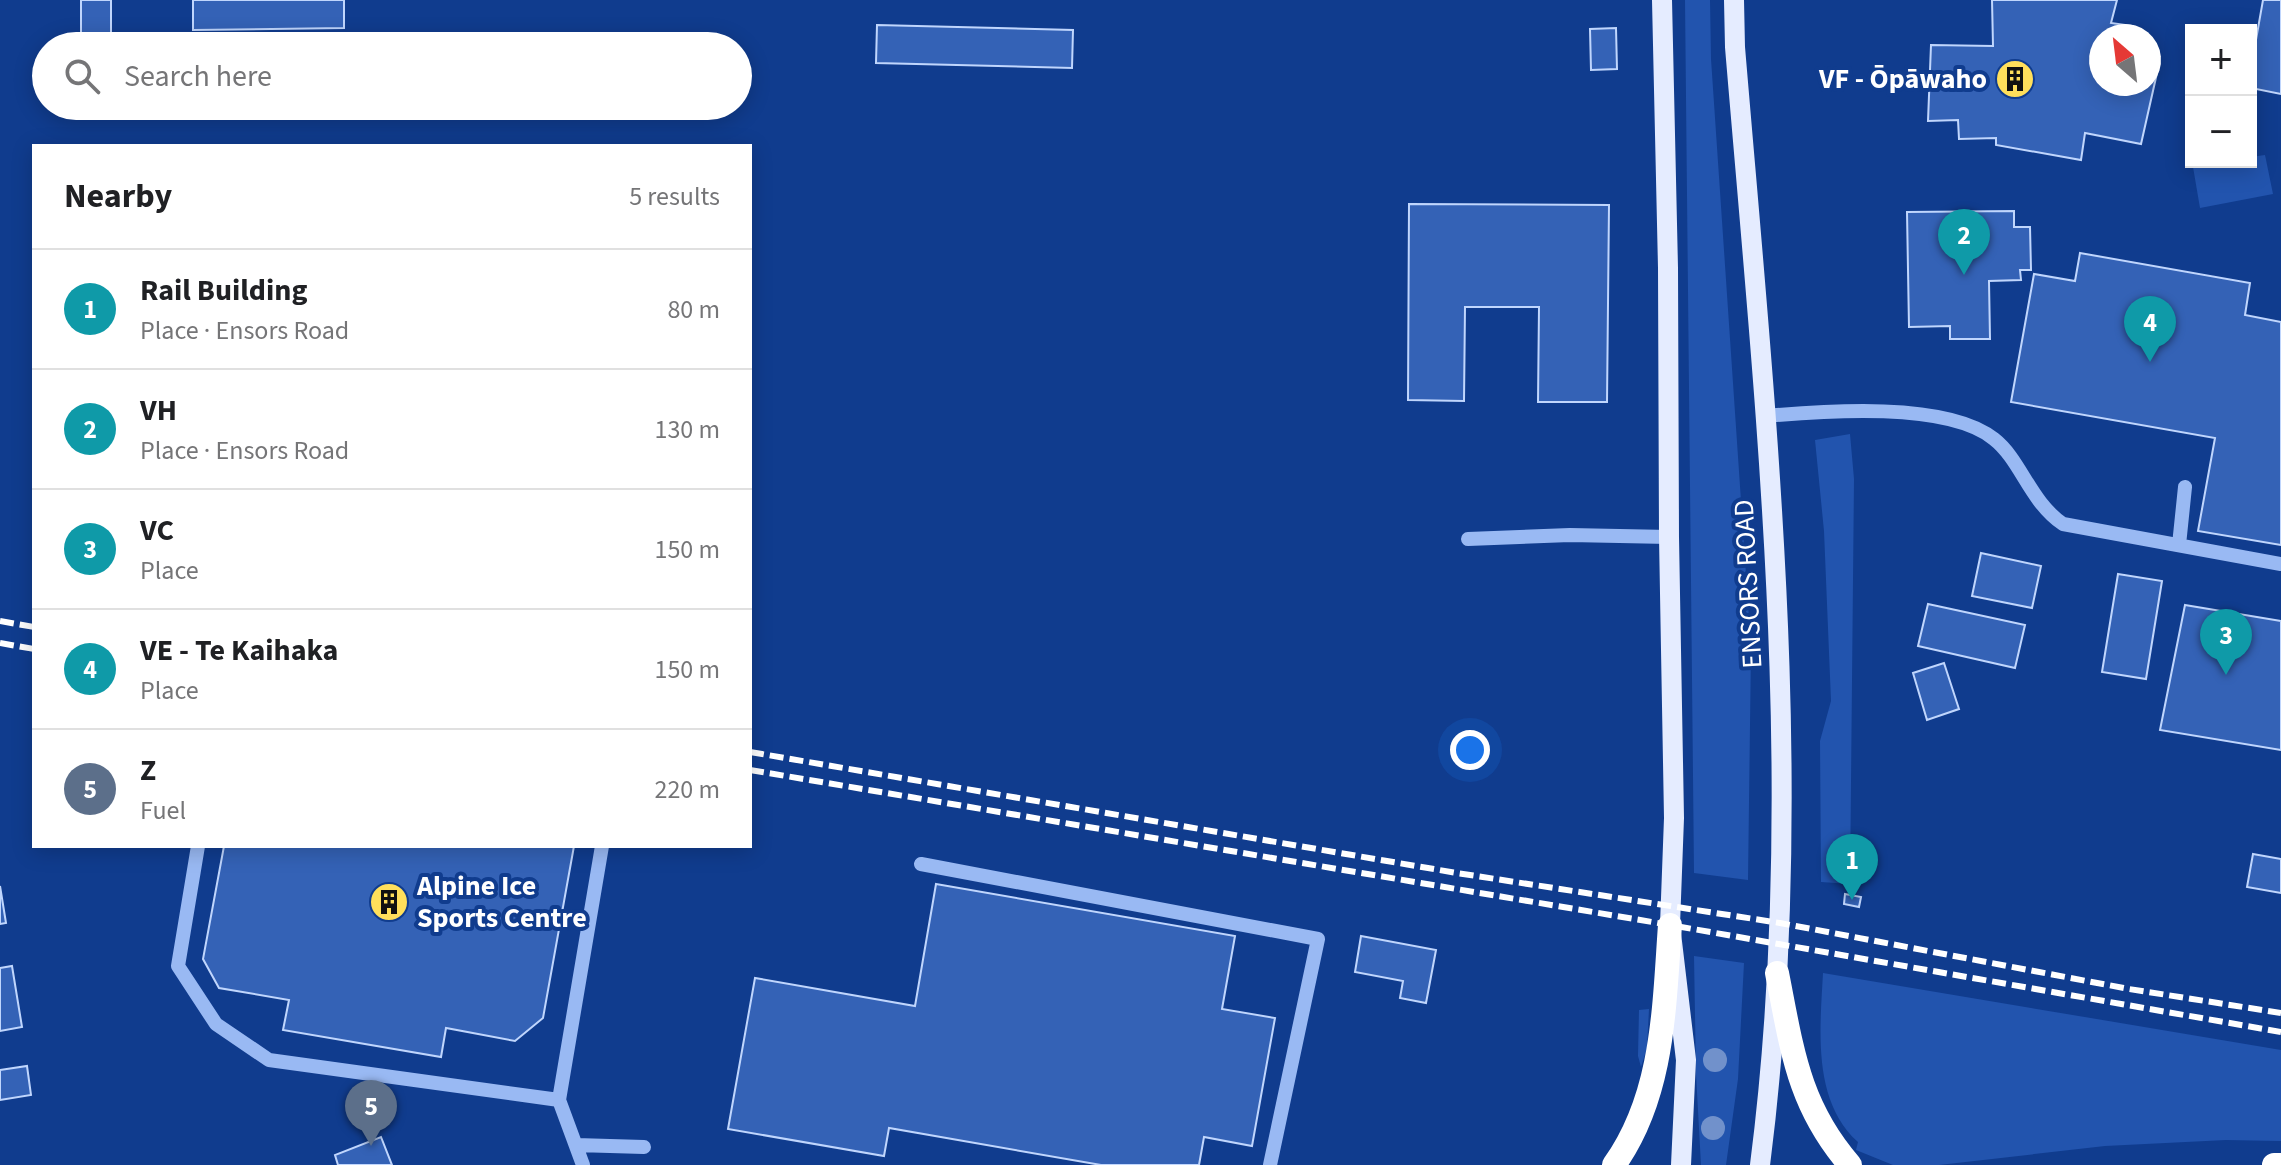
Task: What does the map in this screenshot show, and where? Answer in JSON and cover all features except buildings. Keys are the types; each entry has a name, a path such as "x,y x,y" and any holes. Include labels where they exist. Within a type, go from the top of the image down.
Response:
{"highway":[{"path":"1614,1165 1629,1143 1645,1106 1656,1066 1663,1026 1670,925"},
{"path":"1777,973 1797,1073 1814,1115 1850,1165"},
{"path":"2274,1165 2281,1165"}],"main road":[{"path":"1662,0 1674,818 1670,925 1686,1060 1681,1165"},
{"name":"ENSORS ROAD","path":"1734,0 1736,61 1779,608 1783,748 1777,973 1760,1165"}],"lane":[{"path":"1766,416 1836,410 1912,413 1959,423 1995,439 2041,505 2063,524 2281,564"},
{"path":"2179,545 2185,487"},
{"path":"1468,539 1581,535 1669,537"},
{"path":"198,848 178,966 216,1024 269,1060 559,1100"},
{"path":"583,1165 559,1100 602,848"},
{"path":"921,864 1318,939 1270,1165"},
{"path":"576,1145 644,1147"}],"shaded area":[{"path":"1685,0 1710,0 1711,59 1751,648 1748,880 1694,873"},
{"path":"2265,155 2273,194 2200,208 2193,168 2257,168 2257,156"},
{"path":"1850,434 1854,479 1850,884 1821,882 1820,741 1831,701 1824,531 1815,440"},
{"path":"1694,956 1744,963 1738,1079 1726,1165 1701,1165"},
{"path":"1823,973 2281,1050 2281,1141 2226,1140 2105,1146 1939,1165 1893,1165 1856,1150 1858,1142 1843,1125 1833,1106 1822,1063"},
{"path":"1649,1009 1647,1048 1641,1067 1638,1056 1639,1010"}],"railway":[{"path":"0,621 32,627"},
{"path":"0,643 32,649"},
{"path":"752,752 1457,873 1780,923 2129,989 2281,1013"},
{"path":"752,770 1670,925 2281,1032"}],"place":[{"name":"VF - Ōpāwaho","path":"2015,79"},
{"name":"VH","path":"1964,275"},
{"name":"VE - Te Kaihaka","path":"2150,362"},
{"name":"VC","path":"2226,675"},
{"name":"Rail Building","path":"1852,900"},
{"name":"Alpine Ice Sports Centre","path":"389,902"},
{"name":"Z","path":"371,1146"}]}
